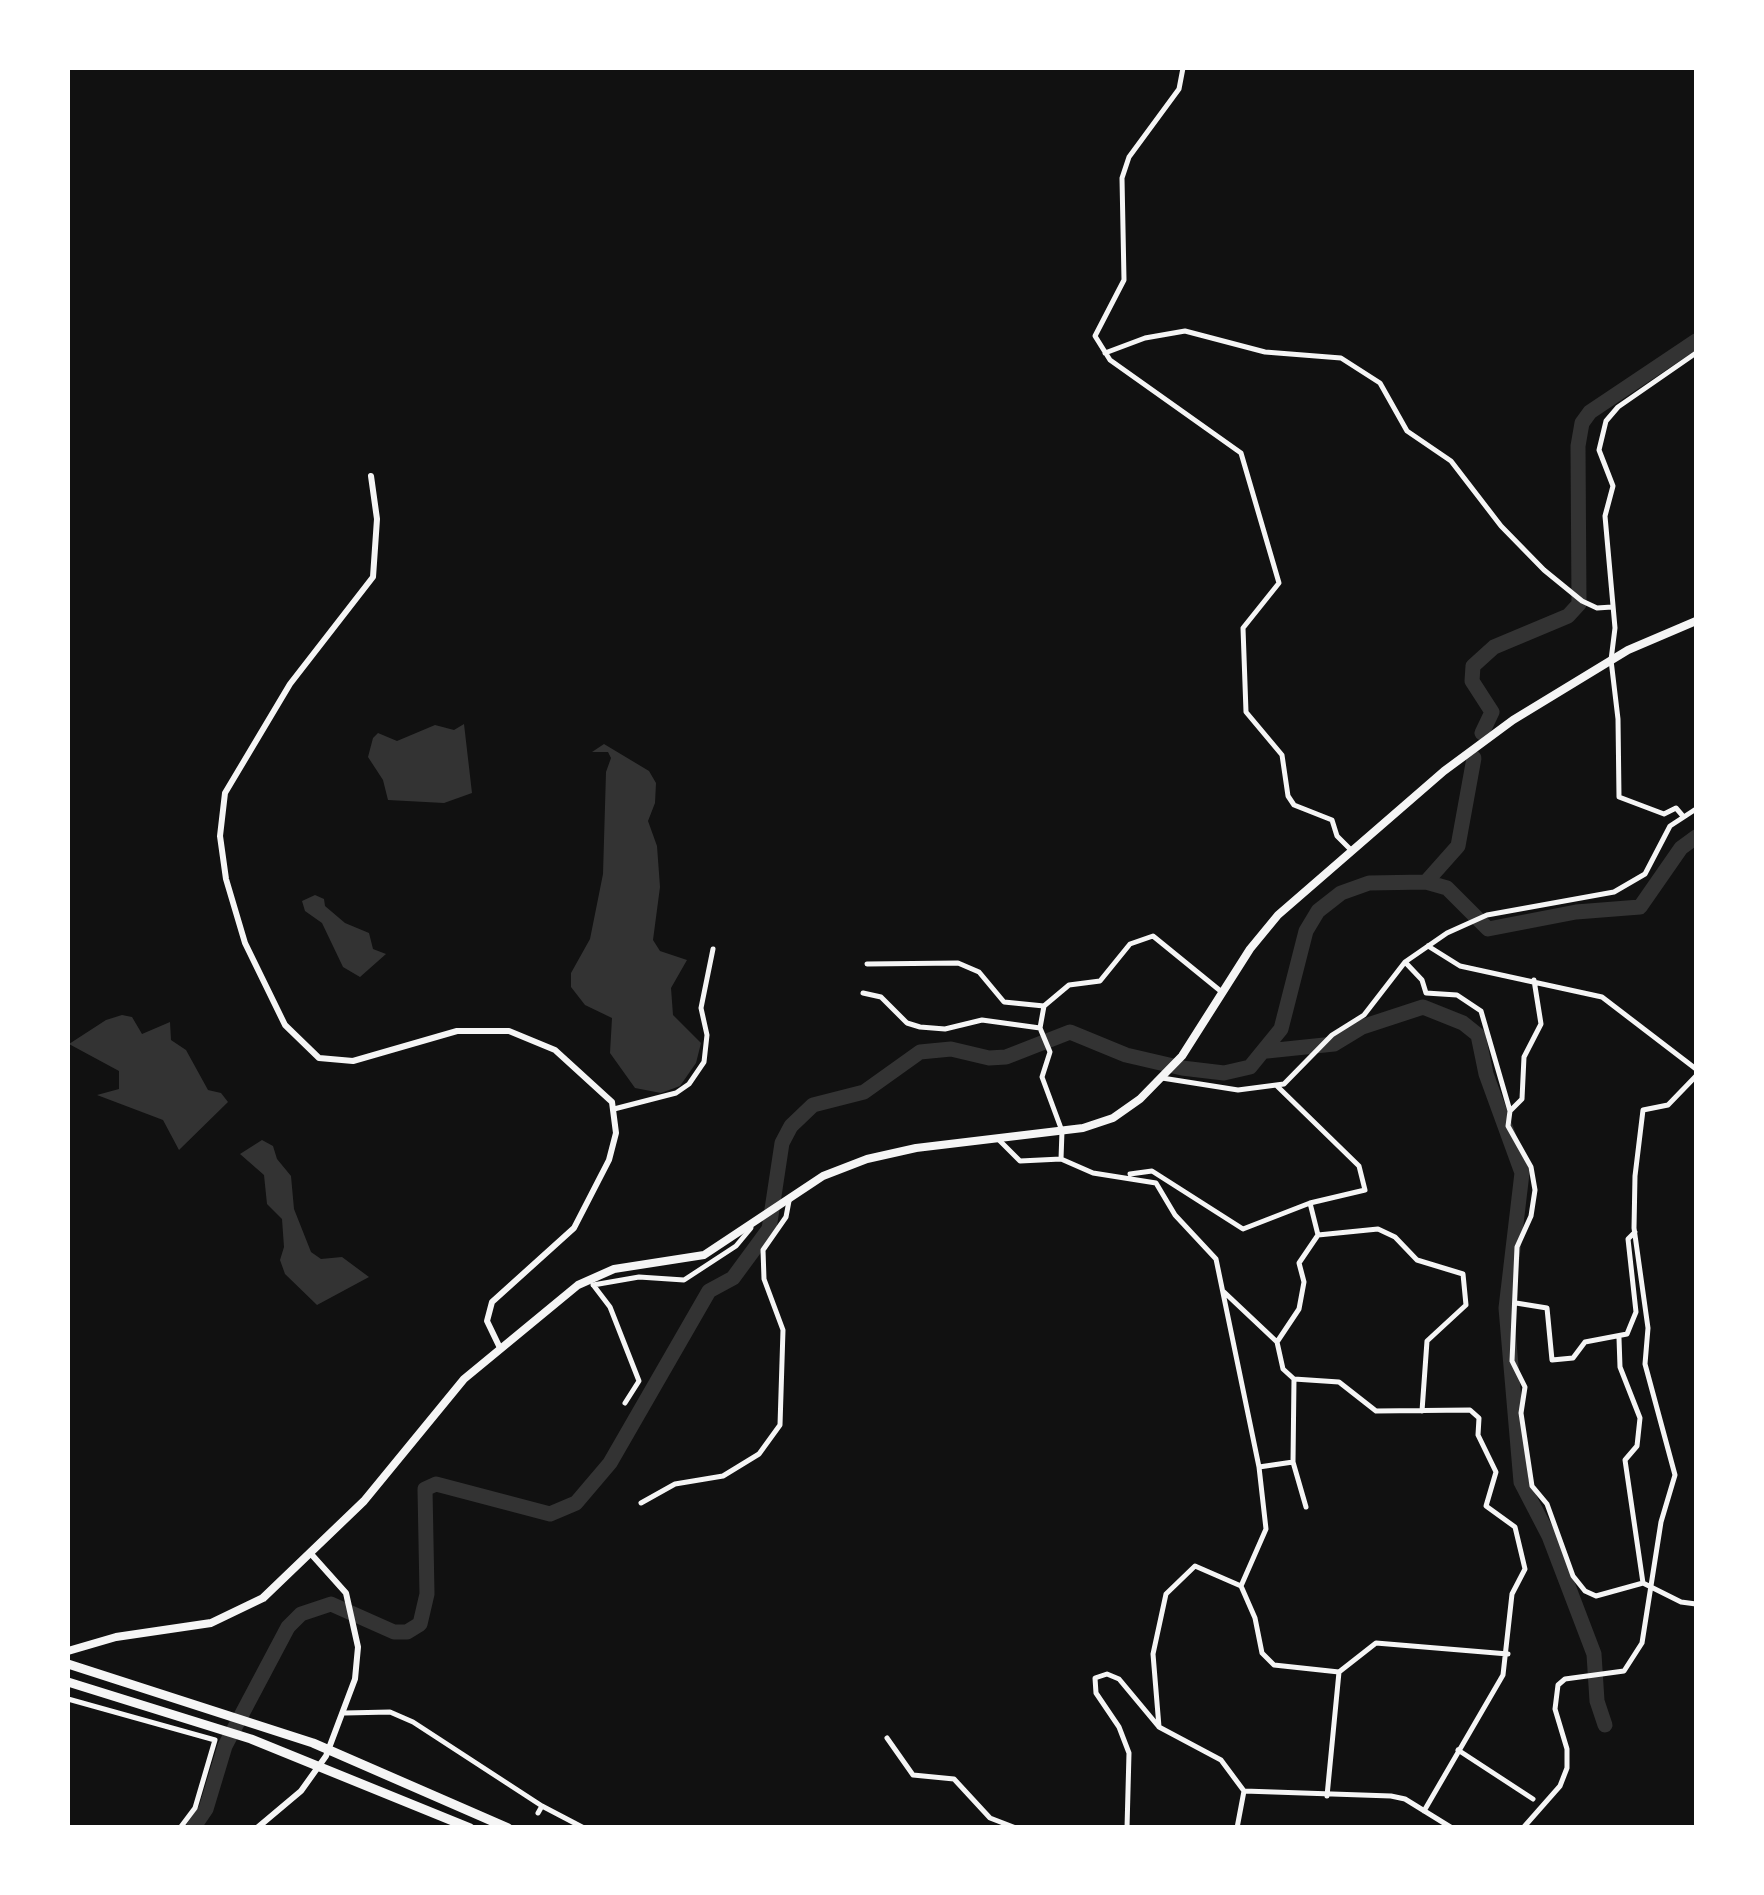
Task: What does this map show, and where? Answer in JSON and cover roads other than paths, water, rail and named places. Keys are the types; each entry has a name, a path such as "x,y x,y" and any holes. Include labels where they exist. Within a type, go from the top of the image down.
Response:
{"highway":[{"path":"68,1651 240,1612 312,1555 364,1500 435,1410 500,1348 614,1269 704,1255 751,1228 824,1176 867,1159 1062,1131 1112,1118 1172,1068 1278,915 1351,850 1477,745 1610,660 1696,620"},
{"path":"68,1664 170,1694 356,1760 508,1828"},
{"path":"68,1682 148,1704 351,1776 470,1828"}],"street":[{"path":"1183,68 1179,89 1129,157 1122,178 1125,264 1120,291 1095,336 1104,353 1241,453 1279,583 1243,628 1246,712 1282,755 1288,796 1294,805 1332,820 1337,836 1351,850"},
{"path":"1104,353 1145,338 1186,331 1265,352 1341,358 1380,383 1406,431 1451,461 1501,526 1544,570 1582,601 1597,608 1612,606"},
{"path":"1682,815 1676,808 1664,814 1620,798 1618,720 1610,660 1615,628 1605,516 1613,486 1599,450 1606,421 1634,394 1696,354"},
{"path":"371,476 377,520 373,578 290,684 225,793 220,836 226,879 245,943 285,1024 318,1058 353,1061 457,1032 509,1032 555,1050 606,1092 614,1109 616,1133 610,1160 574,1228 492,1302 487,1321 500,1348"},
{"path":"1162,1078 1238,1090 1277,1086 1304,1068 1332,1035 1364,1015 1405,962 1428,946 1487,915 1614,892 1644,874 1670,826 1696,809"},
{"path":"1062,1160 1062,1131 1042,1077 1050,1052 1040,1028 1044,1006 1068,985 1106,977 1130,944 1146,936 1162,941 1223,994"},
{"path":"1428,946 1460,966 1602,997 1696,1073 1668,1105 1643,1110 1635,1176 1634,1232 1648,1328 1646,1364 1675,1475 1661,1522 1642,1644 1624,1672 1564,1679 1558,1684 1554,1708 1567,1749 1566,1768 1560,1786 1523,1828"},
{"path":"614,1109 676,1092 688,1084 704,1062 707,1035 702,1008 713,949"},
{"path":"1405,962 1422,980 1426,994 1457,995 1481,1011 1510,1111 1508,1126 1525,1150 1535,1190 1531,1216 1517,1247 1512,1361 1525,1387 1521,1413 1532,1486 1546,1504 1573,1576 1585,1591 1596,1596 1642,1583 1696,1604"},
{"path":"866,964 958,963 979,972 1004,1002 1044,1006"},
{"path":"1510,1111 1522,1099 1524,1057 1541,1024 1534,980"},
{"path":"863,994 881,997 907,1022 920,1027 945,1029 982,1020 1040,1028"},
{"path":"998,1138 1020,1161 1062,1160 1093,1173 1128,1175 1152,1171 1242,1229 1310,1203 1365,1190 1359,1166 1277,1086"},
{"path":"1128,1175 1162,1188 1175,1215 1216,1259 1259,1467 1266,1529 1241,1586"},
{"path":"641,1503 675,1484 724,1476 758,1454 780,1425 784,1330 764,1279 764,1250 786,1217 786,1202"},
{"path":"1278,1342 1299,1309 1304,1282 1299,1263 1318,1235 1310,1203"},
{"path":"624,1403 638,1381 610,1307 592,1282 639,1276 684,1280 736,1246 751,1228"},
{"path":"1318,1235 1378,1229 1395,1237 1417,1260 1464,1274 1466,1305 1427,1341 1422,1411"},
{"path":"1516,1303 1547,1308 1552,1360 1573,1358 1585,1342 1619,1338 1634,1325 1636,1312 1628,1239 1634,1232"},
{"path":"1224,1292 1278,1342 1283,1370 1294,1379 1339,1382 1376,1411 1470,1410 1479,1418 1478,1434 1496,1472 1486,1506 1515,1528 1526,1569 1512,1594 1508,1654 1495,1692 1424,1811"},
{"path":"1619,1338 1620,1367 1640,1418 1637,1446 1625,1460 1642,1583"},
{"path":"1294,1379 1293,1462 1306,1507"},
{"path":"1259,1467 1293,1462"},
{"path":"257,1828 301,1791 326,1756 346,1713 358,1647 346,1593 312,1555"},
{"path":"1159,1727 1153,1654 1166,1594 1195,1566 1241,1586 1255,1618 1262,1654 1274,1666 1339,1672 1376,1643 1508,1654"},
{"path":"1327,1796 1339,1672"},
{"path":"1127,1828 1130,1753 1120,1726 1096,1693 1095,1678 1107,1674 1118,1678 1159,1727 1221,1760 1244,1791 1237,1828"},
{"path":"68,1699 215,1740 199,1797 180,1828"},
{"path":"346,1713 390,1712 413,1722 542,1806 584,1828"},
{"path":"887,1738 914,1775 954,1779 990,1818 1016,1828"},
{"path":"1458,1750 1533,1799"},
{"path":"1244,1791 1390,1796 1452,1828"},
{"path":"538,1813 542,1806"}],"waterway":[{"path":"1482,733 1492,712 1472,681 1473,666 1494,647 1568,616 1579,604 1578,446 1582,423 1590,412 1696,341"},
{"path":"1426,882 1458,846 1474,758"},
{"path":"193,1828 206,1809 225,1746 288,1627 301,1614 331,1604 394,1632 407,1632 420,1624 427,1594 425,1489 436,1484 550,1514 576,1503 610,1463 709,1291 733,1278 769,1229 782,1143 791,1126 813,1105 864,1092 920,1052 951,1049 989,1058 1006,1057 1070,1032 1126,1055 1182,1068 1224,1073 1250,1067 1281,1029 1306,931 1318,911 1341,893 1369,883 1426,882 1447,888 1488,929 1576,912 1640,907 1681,848 1696,837"},
{"path":"1267,1051 1334,1044 1362,1027 1423,1007 1463,1023 1478,1035 1486,1074 1522,1173 1506,1308 1521,1482 1549,1536 1594,1654 1597,1701 1605,1725"}]}
